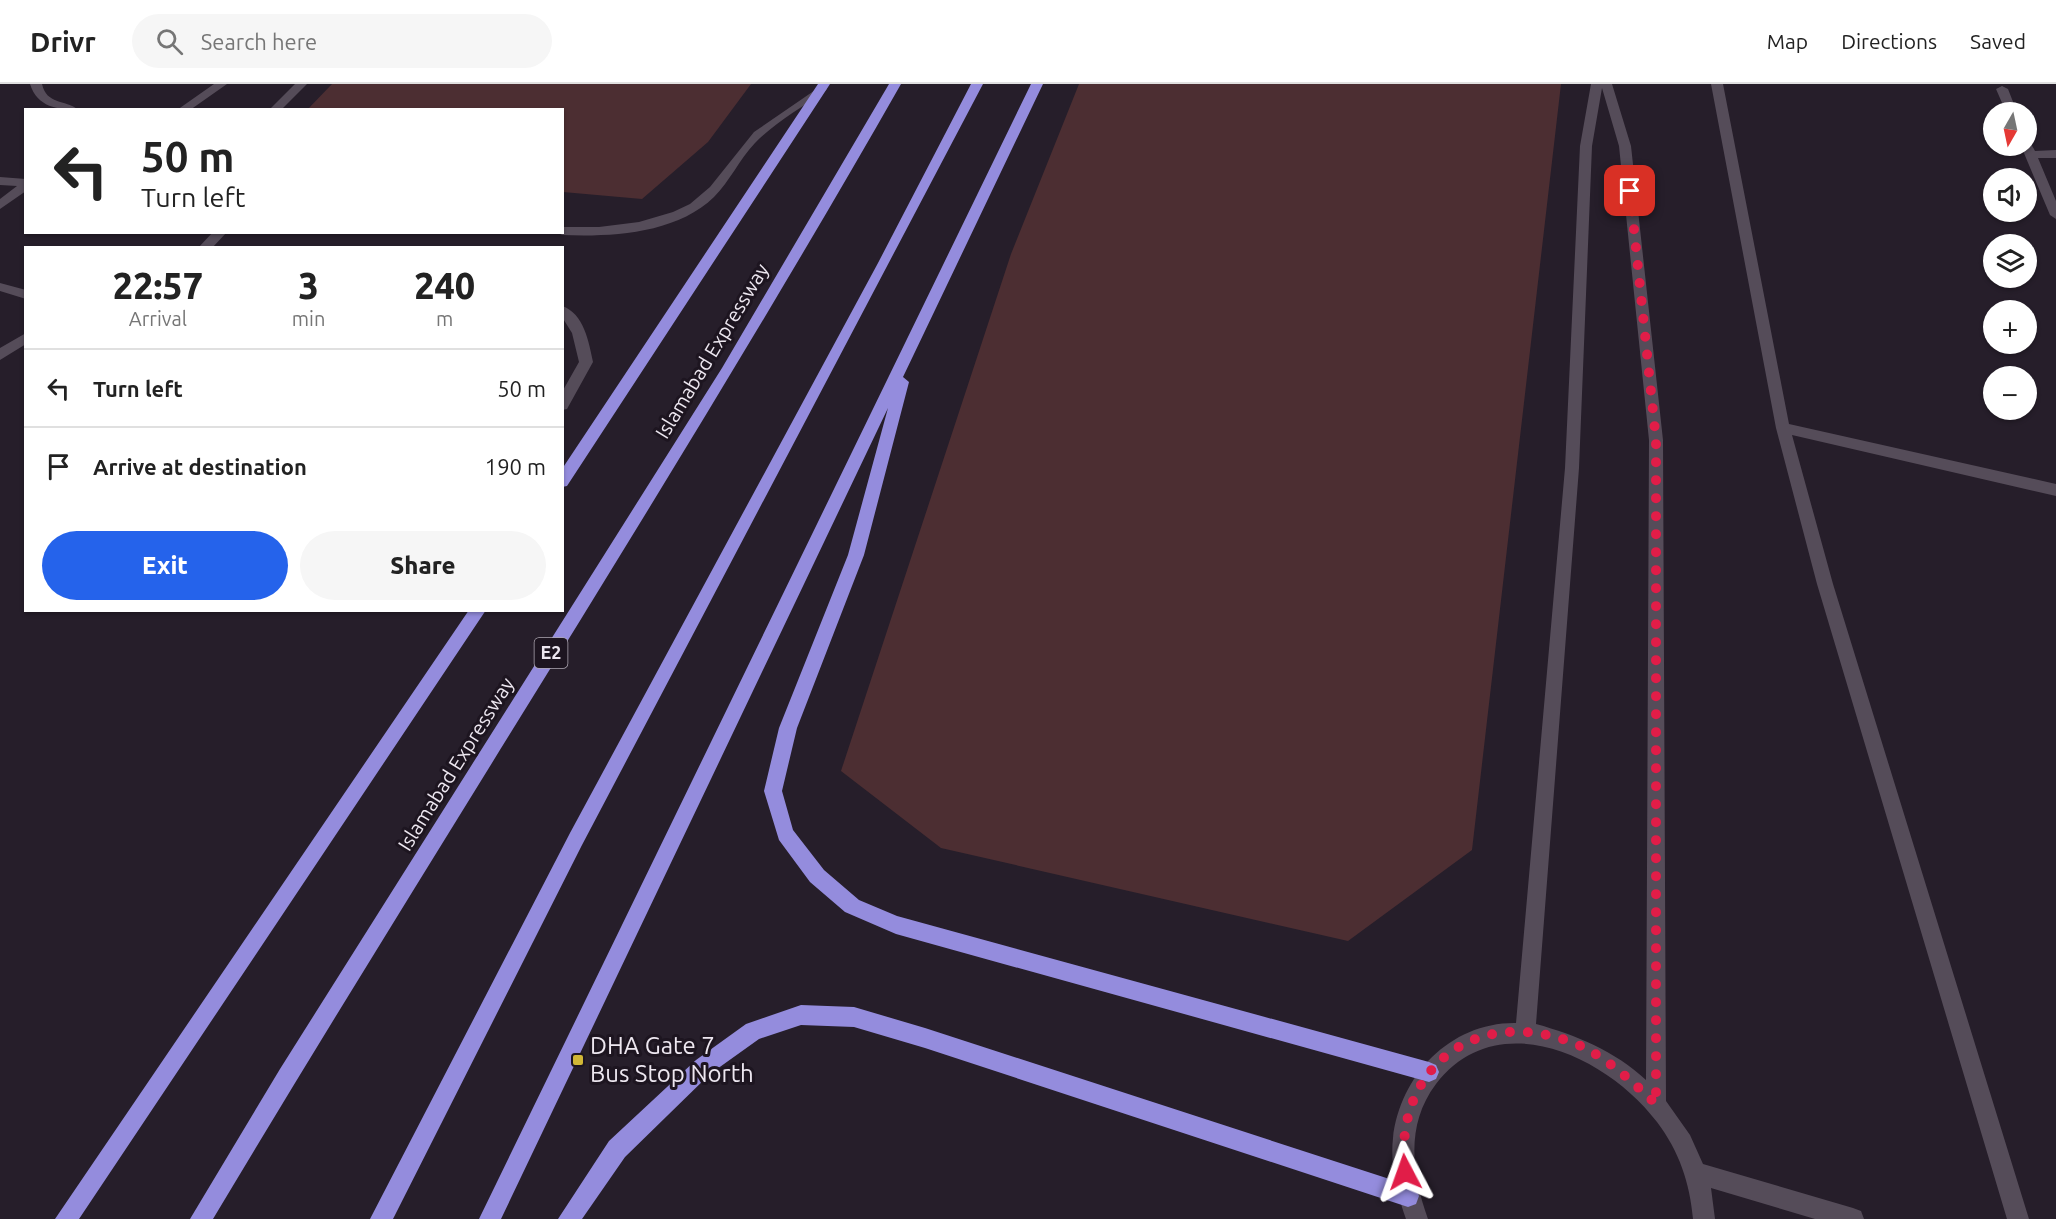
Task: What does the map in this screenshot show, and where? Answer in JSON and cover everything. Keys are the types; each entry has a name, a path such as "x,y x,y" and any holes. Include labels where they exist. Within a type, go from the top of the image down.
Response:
{"highway":[{"name":"Islamabad Expressway","path":"201,1219 273,1098 612,556 834,193 895,84"},
{"path":"381,1219 576,839 977,84"},
{"path":"490,1219 1037,84"},
{"path":"564,479 822,86"},
{"path":"913,343 856,555 788,728 773,791 785,834 817,876 852,906 896,926 1429,1072"},
{"path":"66,1219 477,612"},
{"path":"569,1219 617,1149 703,1067 753,1031 801,1015 854,1017 925,1038 1408,1196"}],"street":[{"path":"36,84 39,95 47,101 68,108"},
{"path":"185,108 221,84"},
{"path":"276,108 301,84"},
{"path":"1525,1032 1572,468 1586,146 1597,84"},
{"path":"1606,84 1625,146 1656,440 1656,1104"},
{"path":"1717,84 1783,428 1825,584 2018,1219"},
{"path":"564,231 630,228 686,211 707,196 751,141 822,86"},
{"path":"2002,89 2008,102"},
{"path":"2037,150 2056,154"},
{"path":"2032,156 2056,215"},
{"path":"0,181 24,184"},
{"path":"0,205 24,186"},
{"path":"206,246 219,234"},
{"path":"0,287 24,294"},
{"path":"564,311 580,334 586,362 564,401"},
{"path":"0,355 24,338"},
{"path":"1783,428 2056,490"},
{"path":"1417,1219 1408,1196 1402,1148 1409,1106 1429,1072 1455,1048 1488,1035 1525,1032 1571,1042 1616,1067 1656,1104 1678,1137 1695,1173 1704,1219"},
{"path":"1695,1173 1853,1219"}],"shaded area":[{"path":"332,84 751,84 708,142 642,199 564,192 564,108 309,108"},
{"path":"1079,84 1561,84 1472,850 1348,941 941,848 841,771 1011,254"}],"place":[{"name":"DHA Gate 7 Bus Stop North","path":"578,1060"}],"route":[{"path":"1405,1172 1402,1148 1409,1106 1429,1072 1455,1048 1488,1035 1525,1032 1571,1042 1616,1067 1656,1104 1656,440 1630,191"}]}
